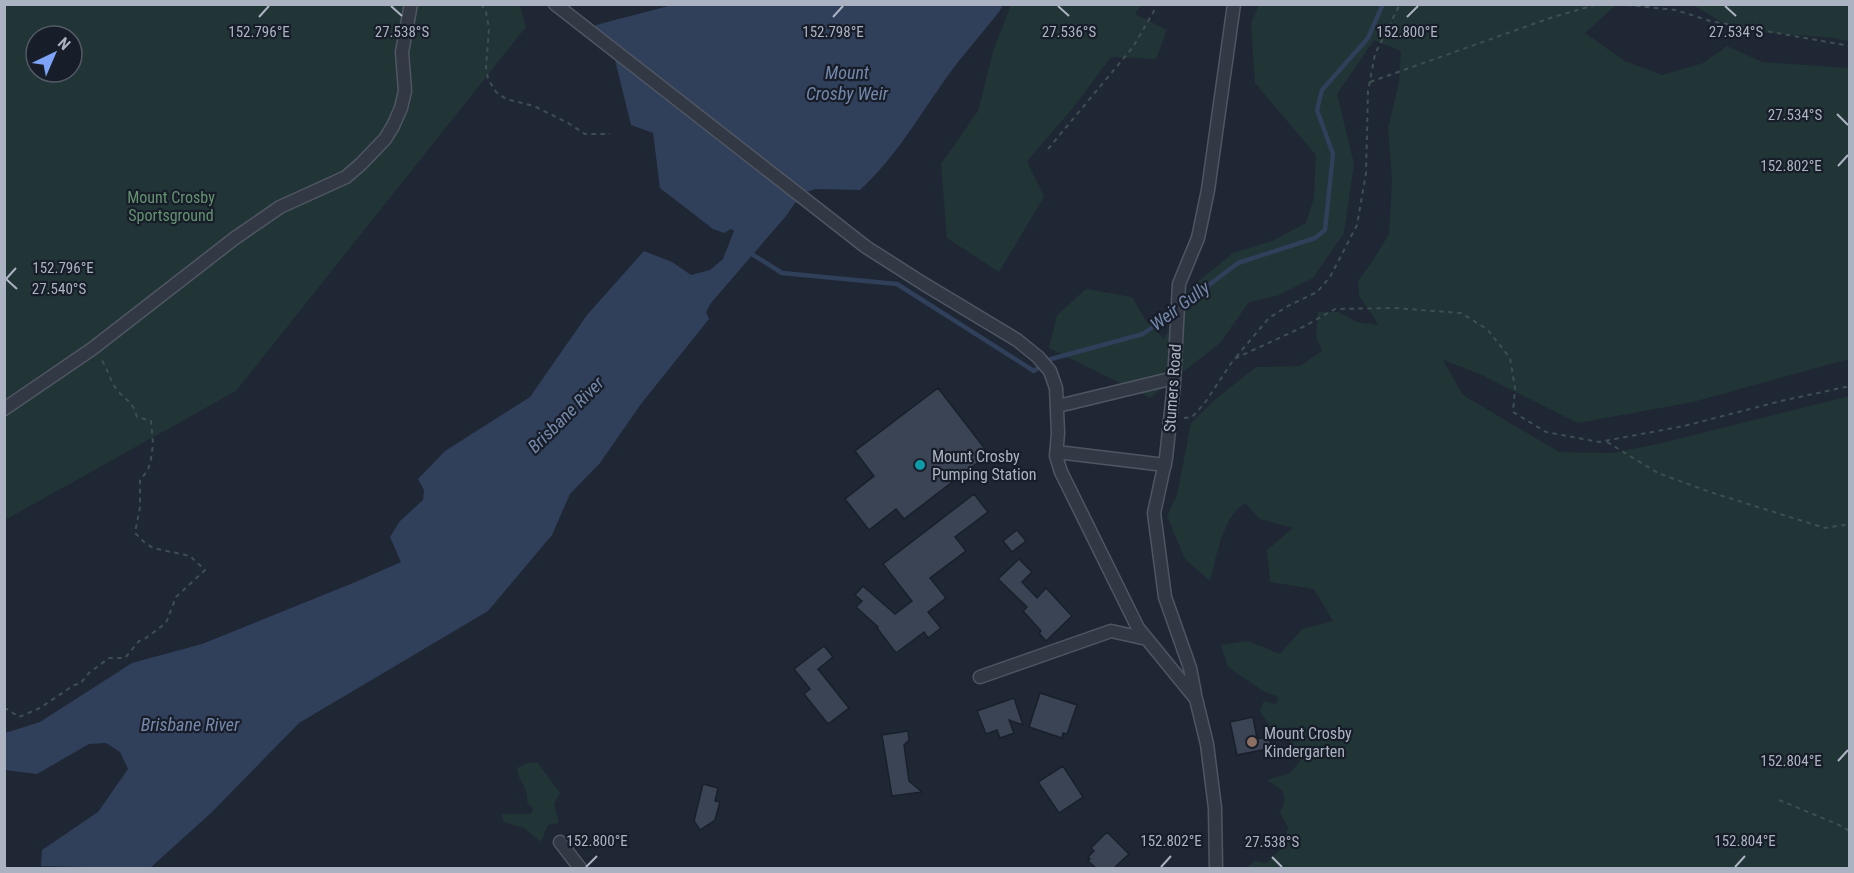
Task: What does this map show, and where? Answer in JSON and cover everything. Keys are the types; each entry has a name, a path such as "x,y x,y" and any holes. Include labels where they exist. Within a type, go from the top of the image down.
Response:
{"street":[{"path":"4,409 92,349 235,238 280,207 346,177 375,150 393,126 405,91 402,52 411,4"},
{"name":"Stumers Road","path":"555,4 866,247 1017,340 1038,357 1050,371 1056,388 1057,452 1061,472 1138,628 1196,699"},
{"name":"Stumers Road","path":"1216,868 1215,808 1207,744 1190,668 1165,597 1154,513 1165,465 1170,421 1179,284 1198,238 1204,209 1234,4"},
{"path":"1058,406 1174,378"},
{"path":"1057,452 1165,465"},
{"path":"980,676 1111,631 1148,639"},
{"path":"560,842 580,868"}],"path":[{"path":"481,4 486,12 489,30 486,67 488,79 496,92 506,99 534,106 585,134 610,134"},
{"path":"1048,149 1133,47 1158,4"},
{"path":"1170,421 1192,417 1204,404 1234,359 1269,318 1317,292 1344,253 1357,225 1366,173 1366,126 1375,54 1400,4"},
{"path":"1370,82 1552,17 1598,4"},
{"path":"1618,4 1676,10 1710,21 1850,46"},
{"path":"1234,359 1305,326 1335,309 1394,308 1461,313 1487,329 1510,358 1515,388 1513,412 1546,432 1599,442 1684,426 1850,386"},
{"path":"4,710 8,709 19,717 40,708 74,685 80,684 89,673 109,658 125,658 139,641 166,622 176,597 205,570 190,556 153,548 135,533 140,507 140,480 148,470 151,459 152,421 137,417 133,404 116,389 107,367 92,349"},
{"path":"1606,441 1658,473 1710,492 1825,528 1850,524"},
{"path":"1779,801 1850,831"}],"green space":[{"name":"Mount Crosby Sportsground","path":"5,5 520,5 526,27 236,391 5,520"},
{"path":"1011,5 1141,5 1135,14 1167,30 1156,59 1111,57 1073,108 1027,161 1044,197 999,272 947,238 941,164 978,111 993,51"},
{"path":"1259,5 1616,5 1585,33 1625,61 1662,75 1703,63 1727,46 1762,62 1849,68 1849,359 1693,402 1578,423 1477,373 1443,360 1463,395 1559,452 1612,453 1662,443 1849,396 1849,868 1246,868 1255,861 1267,863 1282,848 1288,827 1280,813 1285,800 1282,790 1267,780 1290,773 1300,761 1284,730 1270,726 1260,711 1264,701 1276,704 1278,697 1263,691 1228,667 1221,645 1248,641 1280,654 1302,629 1333,621 1314,589 1270,582 1267,550 1293,528 1260,519 1245,503 1237,510 1226,528 1210,581 1185,559 1167,516 1177,495 1191,423 1218,397 1256,367 1300,366 1322,351 1316,337 1318,312 1338,312 1357,322 1379,325 1359,296 1358,281 1389,234 1392,181 1388,128 1399,83 1401,51 1374,40 1337,94 1354,164 1344,233 1313,278 1277,296 1249,302 1220,343 1150,398 1049,348 1057,315 1086,289 1132,297 1146,321 1164,339 1191,287 1233,253 1272,241 1306,223 1314,198 1316,155 1255,83 1251,23"},
{"path":"1693,5 1849,5 1849,41 1735,30"},
{"path":"537,762 560,793 554,804 559,823 548,825 541,842 524,828 504,822 501,814 531,814 533,809 527,802 526,792 517,768 527,763"}],"water":[{"name":"Brisbane River","path":"676,4 1003,5 962,57 894,153 860,190 816,189 802,193 786,216 711,303 706,312 709,319 641,404 600,463 570,494 552,535 488,611 299,723 211,813 150,868 41,866 42,850 98,812 128,769 120,752 106,743 89,744 37,774 5,770 5,733 40,722 132,663 202,644 401,562 390,537 400,521 423,500 424,490 418,479 445,451 530,397 587,315 644,251 672,262 691,275 710,270 723,259 734,231 731,229 724,233 713,229 660,188 653,133 631,125 615,60 595,31 596,25"}],"building":[{"name":"Mount Crosby Pumping Station","path":"938,388 989,454 904,519 896,509 869,530 845,499 874,476 855,451"},
{"path":"974,494 988,512 955,537 966,551 930,578 946,598 928,612 941,628 928,638 924,632 896,653 878,627 856,607 862,601 855,595 863,586 895,614 912,601 883,564"},
{"path":"1017,530 1026,541 1012,552 1003,541"},
{"path":"1019,559 1032,572 1022,582 1037,598 1046,588 1072,616 1046,641 1039,633 1041,631 1023,611 1027,607 998,579"},
{"path":"824,646 833,657 818,669 849,708 828,724 804,694 810,689 794,669"},
{"path":"1040,693 1077,705 1067,734 1063,733 1062,738 1029,727"},
{"path":"1014,698 1023,725 1009,720 1014,733 1000,738 997,730 986,734 977,711"},
{"path":"1253,717 1257,739 1269,737 1272,748 1237,755 1230,722"},
{"path":"908,731 909,740 904,745 909,781 922,792 892,796 882,735"},
{"path":"1063,766 1083,797 1059,813 1038,782"},
{"path":"703,784 718,788 715,801 720,802 715,820 700,830 694,821"},
{"path":"1107,832 1129,854 1114,868 1096,868 1088,861 1090,859 1088,857 1094,851 1091,848"}],"waterway":[{"name":"Weir Gully","path":"1181,306 1238,263 1315,238 1325,230 1333,154 1317,110 1322,90 1368,38 1383,4"},
{"name":"Weir Gully","path":"747,251 782,273 897,284 1034,371 1051,359 1143,334 1175,311"}],"place":[{"name":"Mount Crosby Pumping Station","path":"920,465"},
{"name":"Mount Crosby Kindergarten","path":"1252,742"}],"water label":[{"name":"Mount Crosby Weir","path":"847,83"}]}
